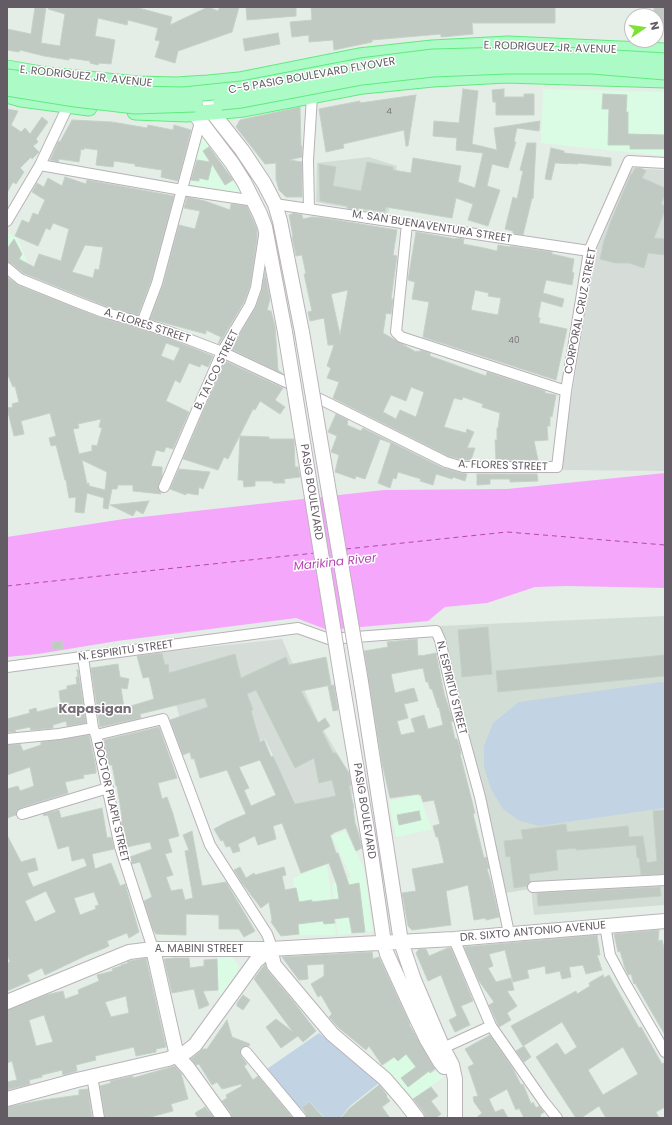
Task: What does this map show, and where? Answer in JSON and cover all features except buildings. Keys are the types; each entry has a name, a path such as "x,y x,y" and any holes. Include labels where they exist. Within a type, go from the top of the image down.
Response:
{"main road":[{"name":"E. RODRIGUEZ JR. AVENUE","path":"7,68 27,72 137,84 205,84 239,80 359,56 432,48 508,44 665,52"},
{"name":"C-5 PASIG BOULEVARD FLYOVER","path":"7,77 135,94 184,95 241,89 361,66 433,58 548,54 665,61"},
{"path":"315,65 316,95"},
{"name":"C-5 PASIG BOULEVARD FLYOVER","path":"7,88 75,99 135,106 184,105 242,100 362,77 433,69 507,66 592,66 665,72"},
{"path":"27,72 14,97 68,106 197,118 212,112 244,108 363,86 434,79 506,75 665,80"},
{"path":"190,84 197,118"},
{"name":"PASIG BOULEVARD","path":"205,84 212,112 242,150 264,184 274,204 280,221 302,332 361,682 400,942 414,980 443,1048 452,1065 455,1079 456,1118"},
{"name":"PASIG BOULEVARD","path":"197,118 232,163 255,201 265,227 285,332 371,854 384,943 399,981 427,1040 440,1062 455,1079"},
{"name":"DR. SIXTO ANTONIO AVENUE","path":"400,942 454,939 509,933 665,921"},
{"name":"A. MABINI STREET","path":"7,1002 129,952 154,949 201,948 270,949 400,942"},
{"name":"DOCTOR PILAPIL STREET","path":"154,949 177,1056 188,1068 224,1118"},
{"path":"7,1099 92,1076 177,1056 186,1052 195,1045 256,961 270,949 274,965 332,1034 385,1079 417,1118"}],"street":[{"path":"309,208 308,160 316,95"},
{"path":"7,221 40,165 68,106"},
{"path":"142,323 157,283 182,190 197,118"},
{"name":"CORPORAL CRUZ STREET","path":"557,467 566,391 589,251 629,161 665,163"},
{"path":"40,165 182,190 255,201"},
{"name":"M. SAN BUENAVENTURA STREET","path":"274,204 309,208 589,251"},
{"path":"407,224 396,332 401,337 566,391"},
{"name":"B. TATCO STREET","path":"164,487 222,352 250,305 256,288 265,227"},
{"name":"A. FLORES STREET","path":"7,268 20,279 76,302 103,312 175,334 222,352 288,383"},
{"name":"A. FLORES STREET","path":"320,399 446,462 463,467 557,467"},
{"name":"N. ESPIRITU STREET","path":"7,667 298,628 329,639 436,632 440,640 455,705 480,797 509,933"},
{"name":"DOCTOR PILAPIL STREET","path":"83,657 94,732 108,788 120,847 154,949"},
{"path":"7,739 94,732 163,719 210,845 267,934 270,942 270,949"},
{"path":"22,814 108,788"},
{"path":"533,887 665,880"},
{"path":"605,925 610,955 625,984 665,1052"},
{"path":"454,939 491,1026 544,1102 552,1117"},
{"path":"443,1048 491,1026"},
{"path":"246,1052 301,1118"},
{"path":"92,1076 99,1118"}],"shaded area":[{"path":"543,89 665,92 665,156 541,143"},
{"path":"199,133 205,133 228,165 243,194 188,186"},
{"path":"369,157 397,166 388,215 316,202 317,163"},
{"path":"631,168 665,170 665,471 560,470 594,256"},
{"path":"7,232 18,239 28,264 21,275 7,267"},
{"path":"665,616 665,905 534,915 531,889 505,893 440,626"},
{"path":"282,639 317,719 349,773 353,794 296,804 265,739 191,760 162,652"},
{"path":"662,682 665,683 665,808 539,826 520,821 503,809 491,789 484,767 484,746 493,723 519,702"},
{"path":"419,795 432,829 396,837 389,801"},
{"path":"345,831 364,868 373,931 338,935 332,884 351,877 332,836"},
{"path":"327,864 336,935 300,935 293,878"},
{"path":"217,957 232,957 240,967 222,994 219,994"},
{"path":"319,1033 379,1083 350,1106 340,1118 325,1118 309,1101 298,1112 264,1071"},
{"path":"410,1045 430,1074 439,1070 444,1077 413,1099 384,1066"}],"water":[{"name":"Marikina River","path":"665,473 665,588 567,586 535,587 487,603 445,607 428,621 328,630 296,618 7,657 7,537 124,519 384,490 507,489"}],"ferry route":[{"path":"346,549 507,532 665,545"},
{"path":"7,586 315,553"}],"district":[{"name":"Kapasigan","path":"95,710"}]}
